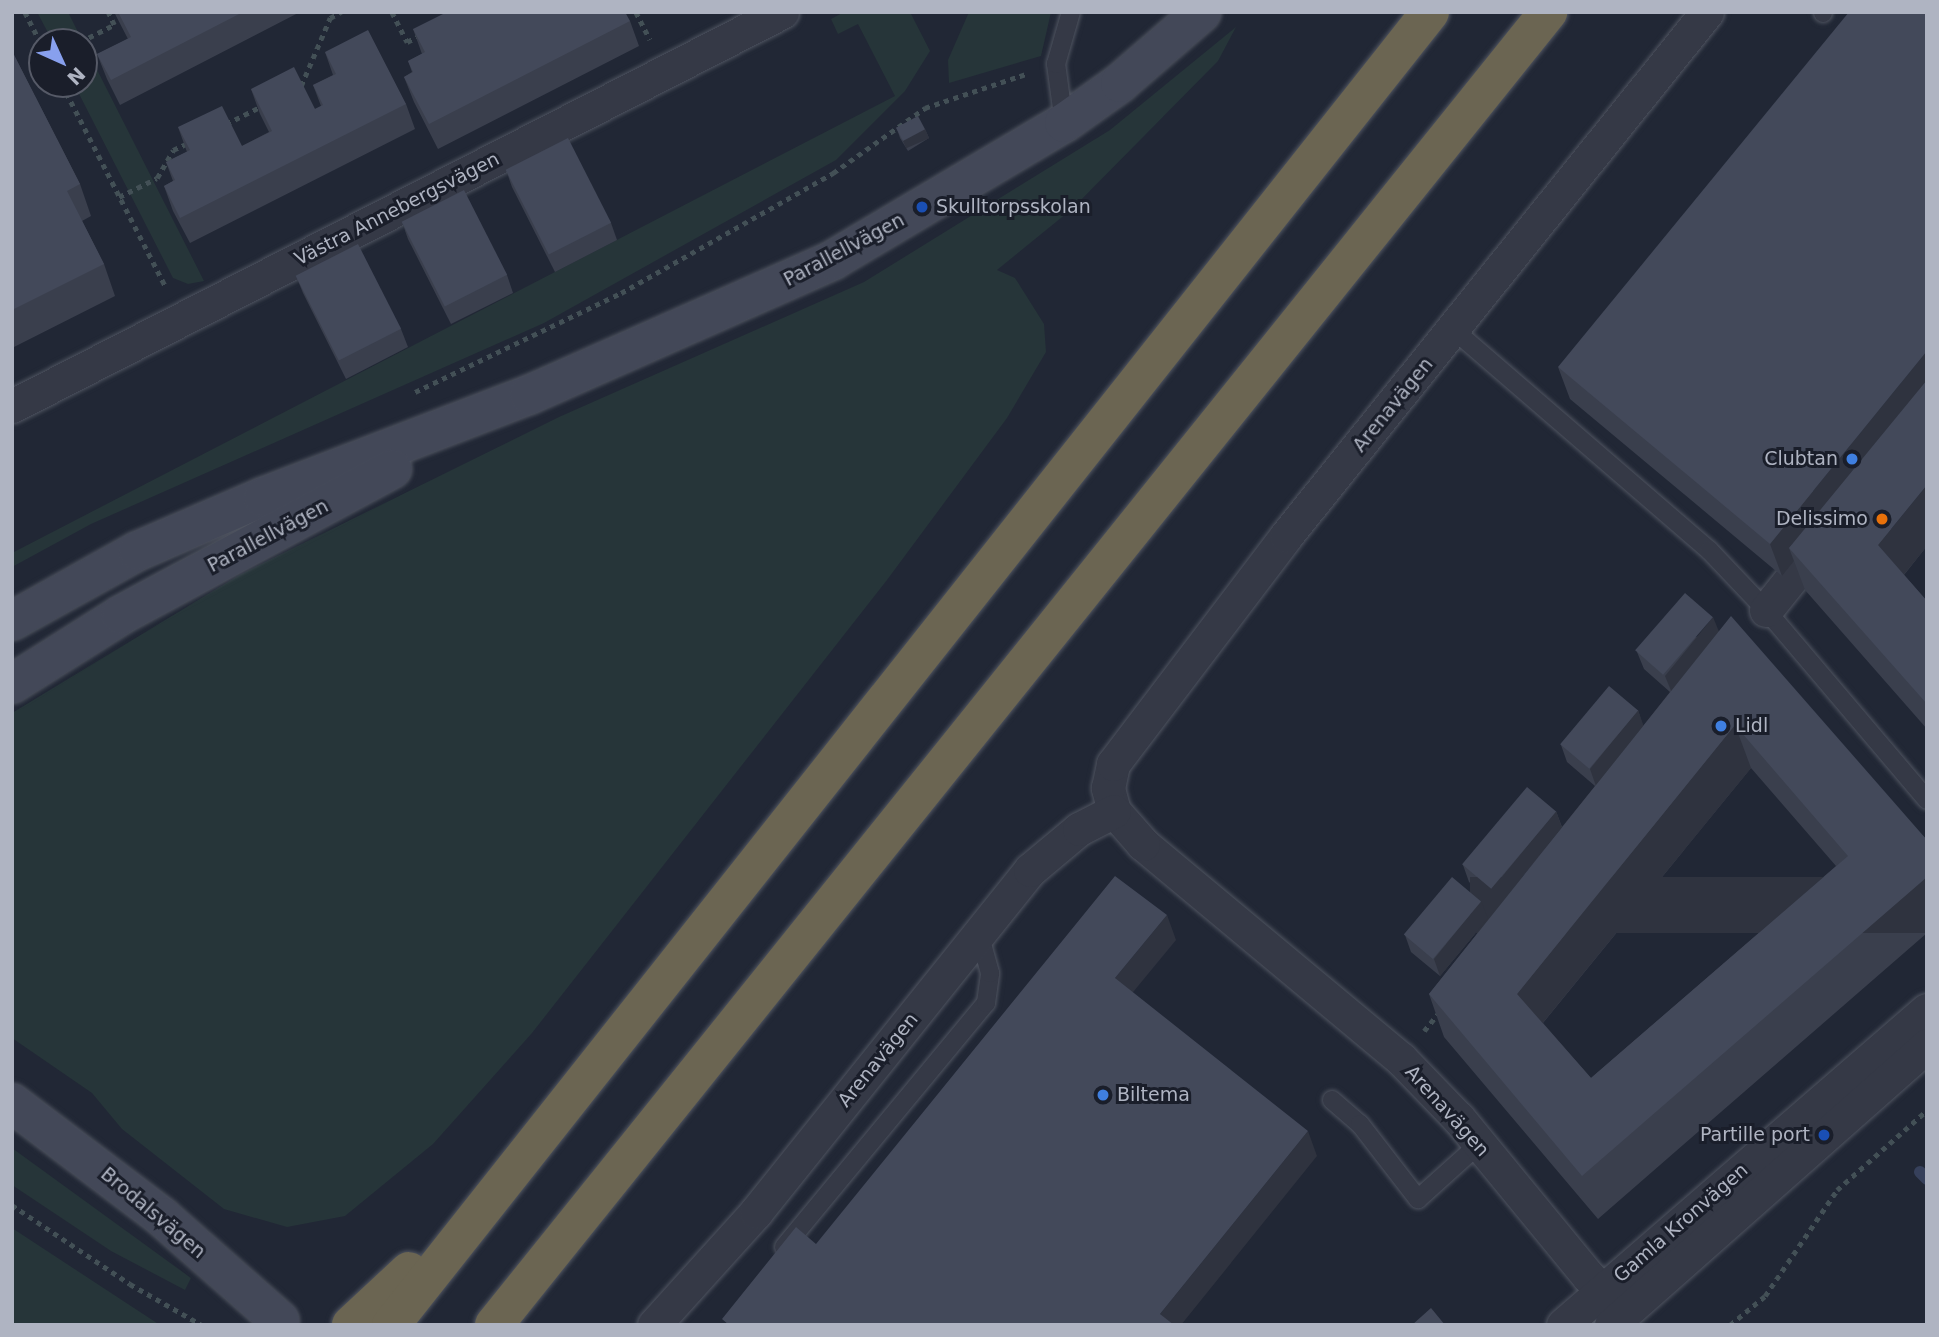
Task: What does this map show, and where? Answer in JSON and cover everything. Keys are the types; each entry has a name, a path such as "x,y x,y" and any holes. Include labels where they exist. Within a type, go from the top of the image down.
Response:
{"highway":[{"path":"391,1325 1430,12"},
{"path":"494,1325 1548,12"},
{"path":"527,1325 612,1177"},
{"path":"351,1325 505,1182"}],"street":[{"name":"Västra Annebergsvägen","path":"12,406 782,12"},
{"name":"Parallellvägen","path":"12,621 138,551 263,497 529,395 833,260 1064,123 1120,83 1202,12"},
{"name":"Arenavägen","path":"1618,1313 1479,1144 1401,1059 1143,844 1114,811 1108,788 1113,764 1286,536 1707,12"},
{"name":"Parallellvägen","path":"12,684 121,615 529,395"},
{"path":"1766,610 1850,505"},
{"name":"Arenavägen","path":"654,1325 757,1212 1030,870 1079,829 1114,811"},
{"name":"Gamla Kronvägen","path":"1618,1313 1927,1010"},
{"name":"Gamla Kronvägen","path":"1563,1325 1618,1313 1927,1045"},
{"name":"Brodalsvägen","path":"16,1099 162,1217 281,1321"}],"lane":[{"path":"1064,123 1056,64 1071,12"},
{"path":"1454,330 1709,550 1766,610 1927,800"},
{"path":"772,1261 986,1003 990,973 979,933"},
{"path":"1332,1100 1360,1124 1418,1199 1479,1144"}],"path":[{"path":"25,12 33,28"},
{"path":"98,33 114,25 108,12"},
{"path":"290,92 301,86 330,18 341,12"},
{"path":"392,12 407,42 429,30"},
{"path":"408,395 621,293 833,173 925,107 1056,64"},
{"path":"69,98 182,319"},
{"path":"220,127 266,103"},
{"path":"119,197 158,178 173,150 197,138"},
{"path":"1401,1059 1444,1006"},
{"path":"1730,1325 1765,1296 1837,1190 1927,1110"},
{"path":"12,1205 130,1284 202,1325"}],"shaded area":[{"path":"37,12 68,12 76,28 46,28"},
{"path":"844,12 910,12 930,51 905,91 836,160 544,323 91,524 12,567 12,553 895,96 858,24 838,34 831,19"},
{"path":"969,12 1051,12 1041,56 949,83 948,60"},
{"path":"1236,27 1218,61 1072,209 997,270 1015,278 1044,324 1046,352 1007,418 887,580 532,1033 433,1144 345,1216 287,1227 224,1209 122,1129 92,1093 12,1038 12,713 241,574 559,417 864,282 1110,130"},
{"path":"98,72 204,281 188,284 173,278 81,98 98,98"},
{"path":"12,1148 191,1278 185,1290 111,1251 12,1185"},
{"path":"12,1228 134,1308 160,1325 12,1325"}],"building":[{"path":"118,12 243,12 111,80 98,54 131,37"},
{"path":"447,12 625,12 630,21 429,124 404,77 413,72 408,61 425,52 413,29"},
{"path":"1849,12 1927,12 1927,351 1770,544 1558,367"},
{"path":"368,30 406,104 180,218 164,186 175,180 166,162 190,150 178,127 222,106 242,146 272,131 251,89 294,67 315,109 323,105 313,85 336,74 325,52"},
{"path":"12,51 28,82 28,98 36,98 80,184 67,191 104,264 12,310"},
{"path":"918,116 925,129 903,141 896,128"},
{"path":"568,138 611,223 549,254 506,170"},
{"path":"464,190 507,275 445,306 402,222"},
{"path":"358,244 401,329 339,360 296,276"},
{"path":"1927,380 1927,485 1878,545 1927,601 1927,704 1789,548"},
{"path":"1685,593 1713,617 1663,675 1635,650"},
{"path":"1731,616 1927,840 1927,877 1582,1176 1429,994","holes":["1735,725 1848,856 1591,1078 1517,994"]},
{"path":"1609,686 1638,710 1589,769 1560,744"},
{"path":"1527,787 1556,811 1491,889 1462,864"},
{"name":"Biltema","path":"1115,876 1167,915 1115,978 1308,1131 1160,1314 1174,1325 729,1325 722,1319 796,1227 816,1244"},
{"path":"1452,877 1481,901 1433,959 1404,934"},
{"path":"1431,1308 1445,1325 1412,1325"}],"waterway":[{"path":"1920,1172 1927,1179"}],"place":[{"name":"Skulltorpsskolan","path":"922,207"},
{"name":"Clubtan","path":"1852,459"},
{"name":"Delissimo","path":"1882,519"},
{"name":"Lidl","path":"1721,726"},
{"name":"Biltema","path":"1103,1095"},
{"name":"Partille port","path":"1824,1135"}]}
